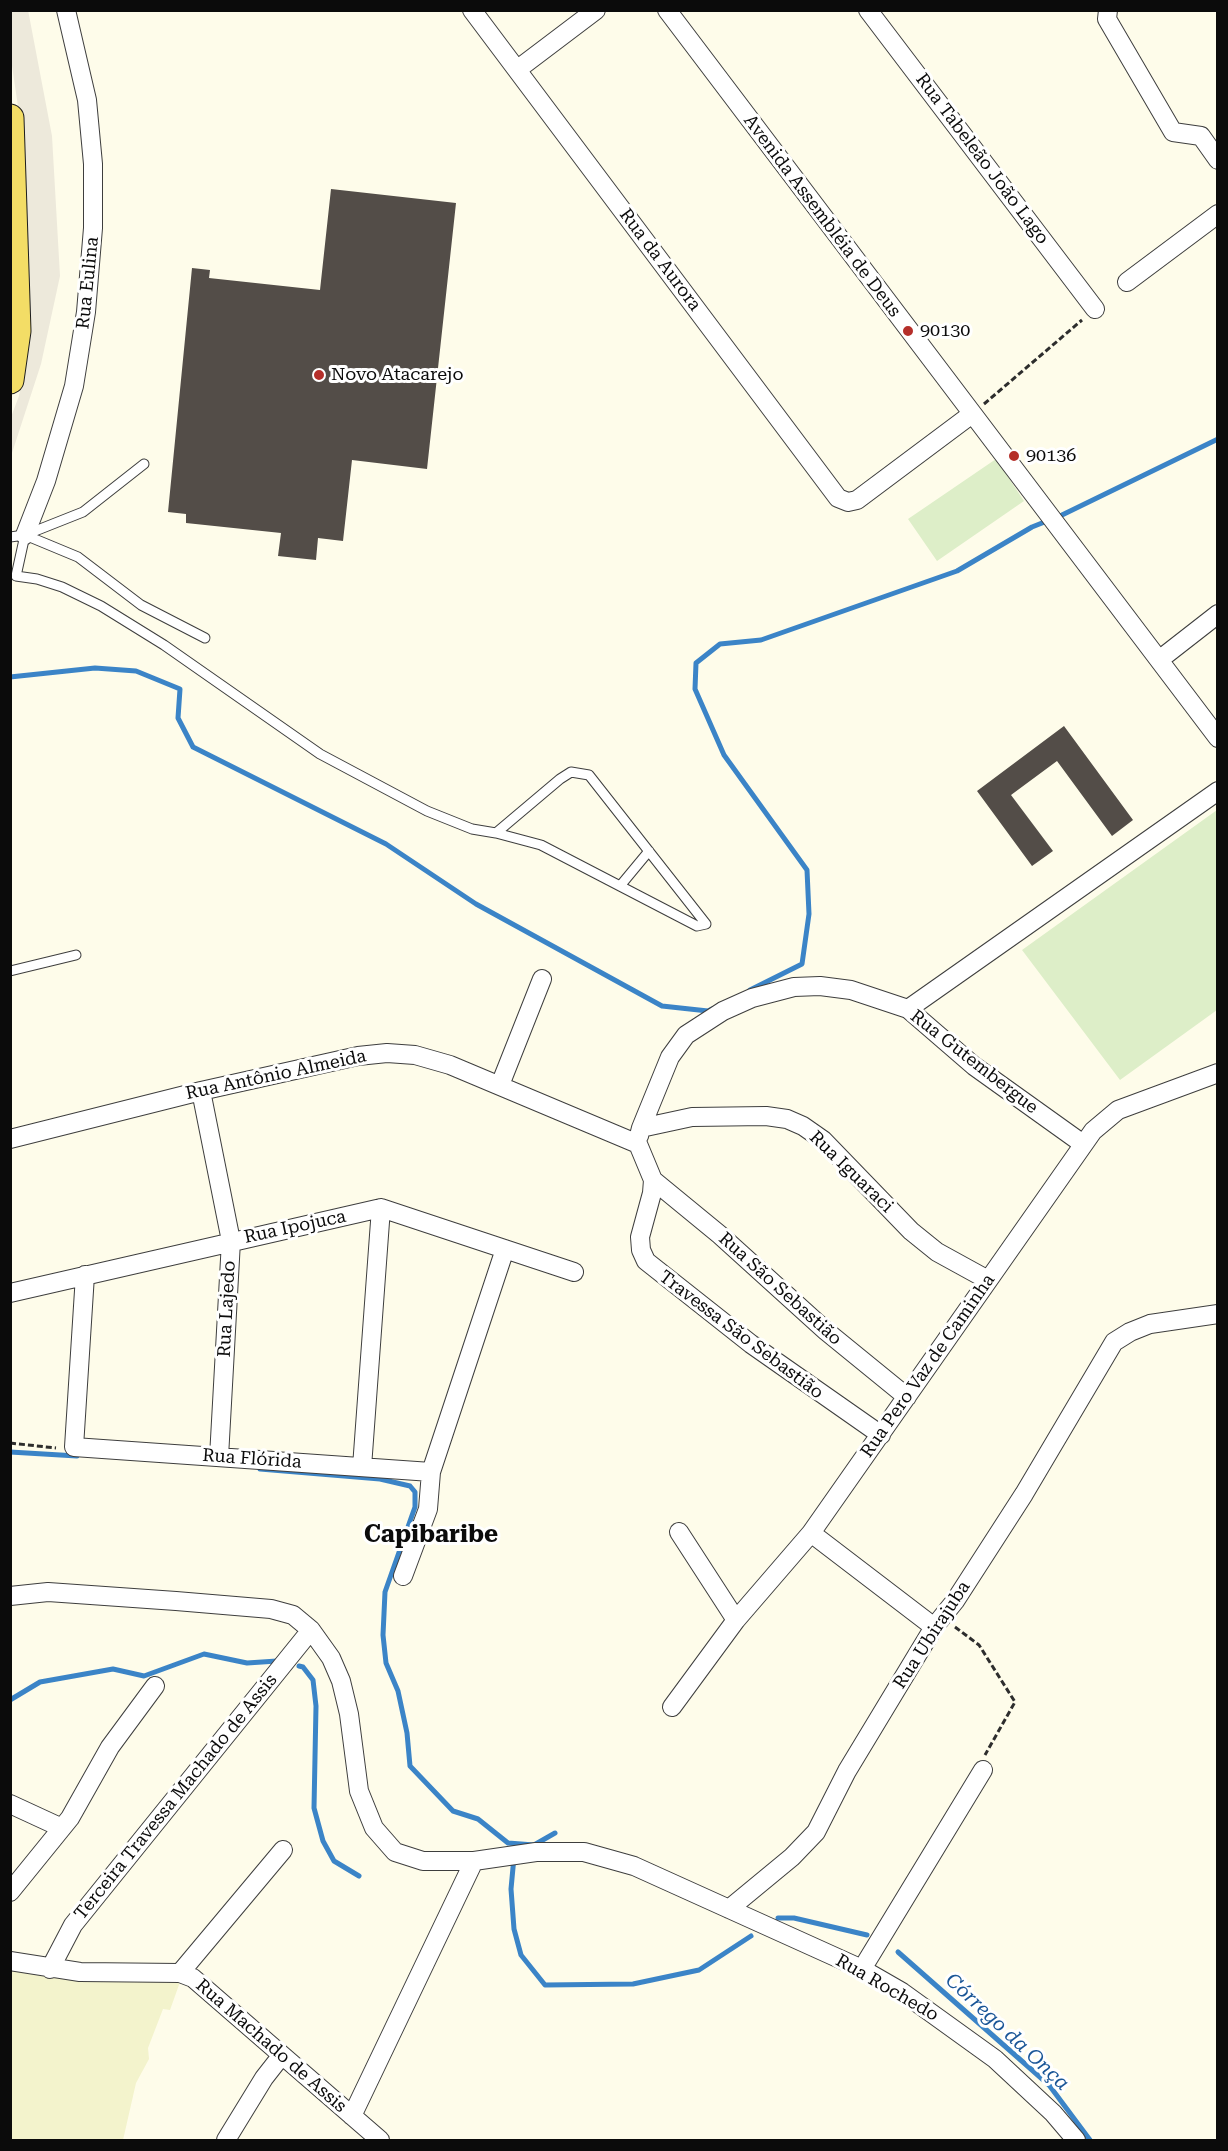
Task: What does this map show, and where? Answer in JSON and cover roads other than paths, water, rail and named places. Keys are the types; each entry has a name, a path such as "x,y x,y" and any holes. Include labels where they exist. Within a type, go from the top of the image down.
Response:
{"main road":[{"path":"10,118 17,331 10,381"}],"street":[{"name":"Rua Eulina","path":"18,536 46,481 74,386 86,312 93,228 93,164 87,99 66,10"},
{"name":"Rua da Aurora","path":"472,10 832,492 842,500 852,502 865,495 972,414"},
{"path":"518,69 596,10"},
{"name":"Avenida Assembléia de Deus","path":"667,10 1056,527 1159,660"},
{"name":"Rua Tabeleão João Lago","path":"868,10 1095,309"},
{"path":"1108,10 1107,19 1173,132 1201,136 1218,160"},
{"path":"1127,282 1218,214"},
{"path":"1218,614 1159,660 1218,738"},
{"path":"908,1009 1218,791"},
{"path":"500,1085 542,979"},
{"name":"Rua Gutembergue","path":"639,1136 663,1072 686,1035 723,1011 774,991 808,986 851,990 908,1009 974,1066 1083,1144"},
{"name":"Rua Antônio Almeida","path":"10,1138 201,1091 358,1056 387,1053 415,1055 639,1136"},
{"name":"Rua Pero Vaz de Caminha","path":"672,1707 736,1620 811,1533 1099,1124 1118,1110 1218,1073"},
{"name":"Rua Lajedo","path":"201,1091 231,1240 219,1457"},
{"name":"Rua Iguaraci","path":"639,1136 692,1117 720,1115 787,1119 803,1126 823,1140 911,1231 937,1252 988,1280"},
{"path":"639,1136 653,1180"},
{"name":"Rua São Sebastião","path":"653,1180 907,1397"},
{"name":"Travessa São Sebastião","path":"653,1180 640,1238 641,1250 646,1261 671,1284 751,1344 881,1435"},
{"path":"362,1467 381,1208 574,1272"},
{"name":"Rua Ipojuca","path":"10,1293 231,1240 381,1208"},
{"path":"403,1576 428,1509 431,1472 505,1249"},
{"name":"Rua Flórida","path":"85,1275 74,1447 431,1472"},
{"name":"Rua Ubirajuba","path":"729,1909 792,1857 816,1832 847,1771 938,1622 955,1601 1024,1494 1114,1342 1150,1324 1218,1314"},
{"path":"679,1533 736,1620"},
{"path":"811,1533 938,1622"},
{"name":"Rua Rochedo","path":"10,1596 48,1592 271,1609 293,1615 311,1630 331,1658 341,1682 349,1714 359,1791 374,1828 395,1852 423,1861 474,1862 526,1854 584,1852 634,1866 862,1969 902,1992 995,2059 1053,2113 1076,2140"},
{"name":"Terceira Travessa Machado de Assis","path":"50,1969 73,1924 311,1630"},
{"path":"10,1892 62,1828 110,1747 155,1686"},
{"path":"862,1969 982,1770"},
{"path":"10,1804 62,1828"},
{"path":"180,1973 283,1850"},
{"path":"352,2116 474,1862"},
{"name":"Rua Machado de Assis","path":"10,1961 80,1972 180,1973 205,1987 380,2140"},
{"path":"226,2140 264,2078 282,2055"}],"lane":[{"path":"18,536 82,512 144,464"},
{"path":"18,536 78,557 141,605 205,638"},
{"path":"18,536 16,576 37,579 62,587 101,606 164,645 320,754 427,811 472,829 541,845 696,926 706,924 589,775 582,772 571,772 496,833"},
{"path":"620,886 649,851"},
{"path":"10,971 76,955"}],"waterway":[{"path":"750,990 802,964 809,914 807,870 724,755 695,689 696,663 720,644 761,640 957,571 1032,527 1062,515 1218,439"},
{"path":"10,677 95,668 136,671 180,689 178,718 193,747 386,844 476,904 662,1006 708,1011 712,1009"},
{"path":"10,1452 77,1456"},
{"path":"260,1469 380,1479 410,1486 415,1492 415,1507 385,1592 383,1635 386,1663 398,1691 407,1733 410,1766 453,1811 478,1819 508,1843 534,1845 555,1833"},
{"path":"10,1700 40,1682 113,1669 144,1676 204,1654 247,1663 277,1661"},
{"path":"299,1666 303,1667 313,1680 316,1706 314,1808 323,1841 334,1861 359,1876"},
{"path":"514,1857 511,1889 514,1929 521,1955 545,1985 633,1984 699,1970 751,1936"},
{"path":"778,1918 794,1918 867,1935"},
{"name":"Córrego da Onça","path":"898,1952 1049,2085 1090,2140"}],"place":[{"name":"90130","path":"908,331"},
{"name":"Novo Atacarejo","path":"319,375"},
{"name":"90136","path":"1014,456"}],"district":[{"name":"Capibaribe","path":"431,1535"}]}
